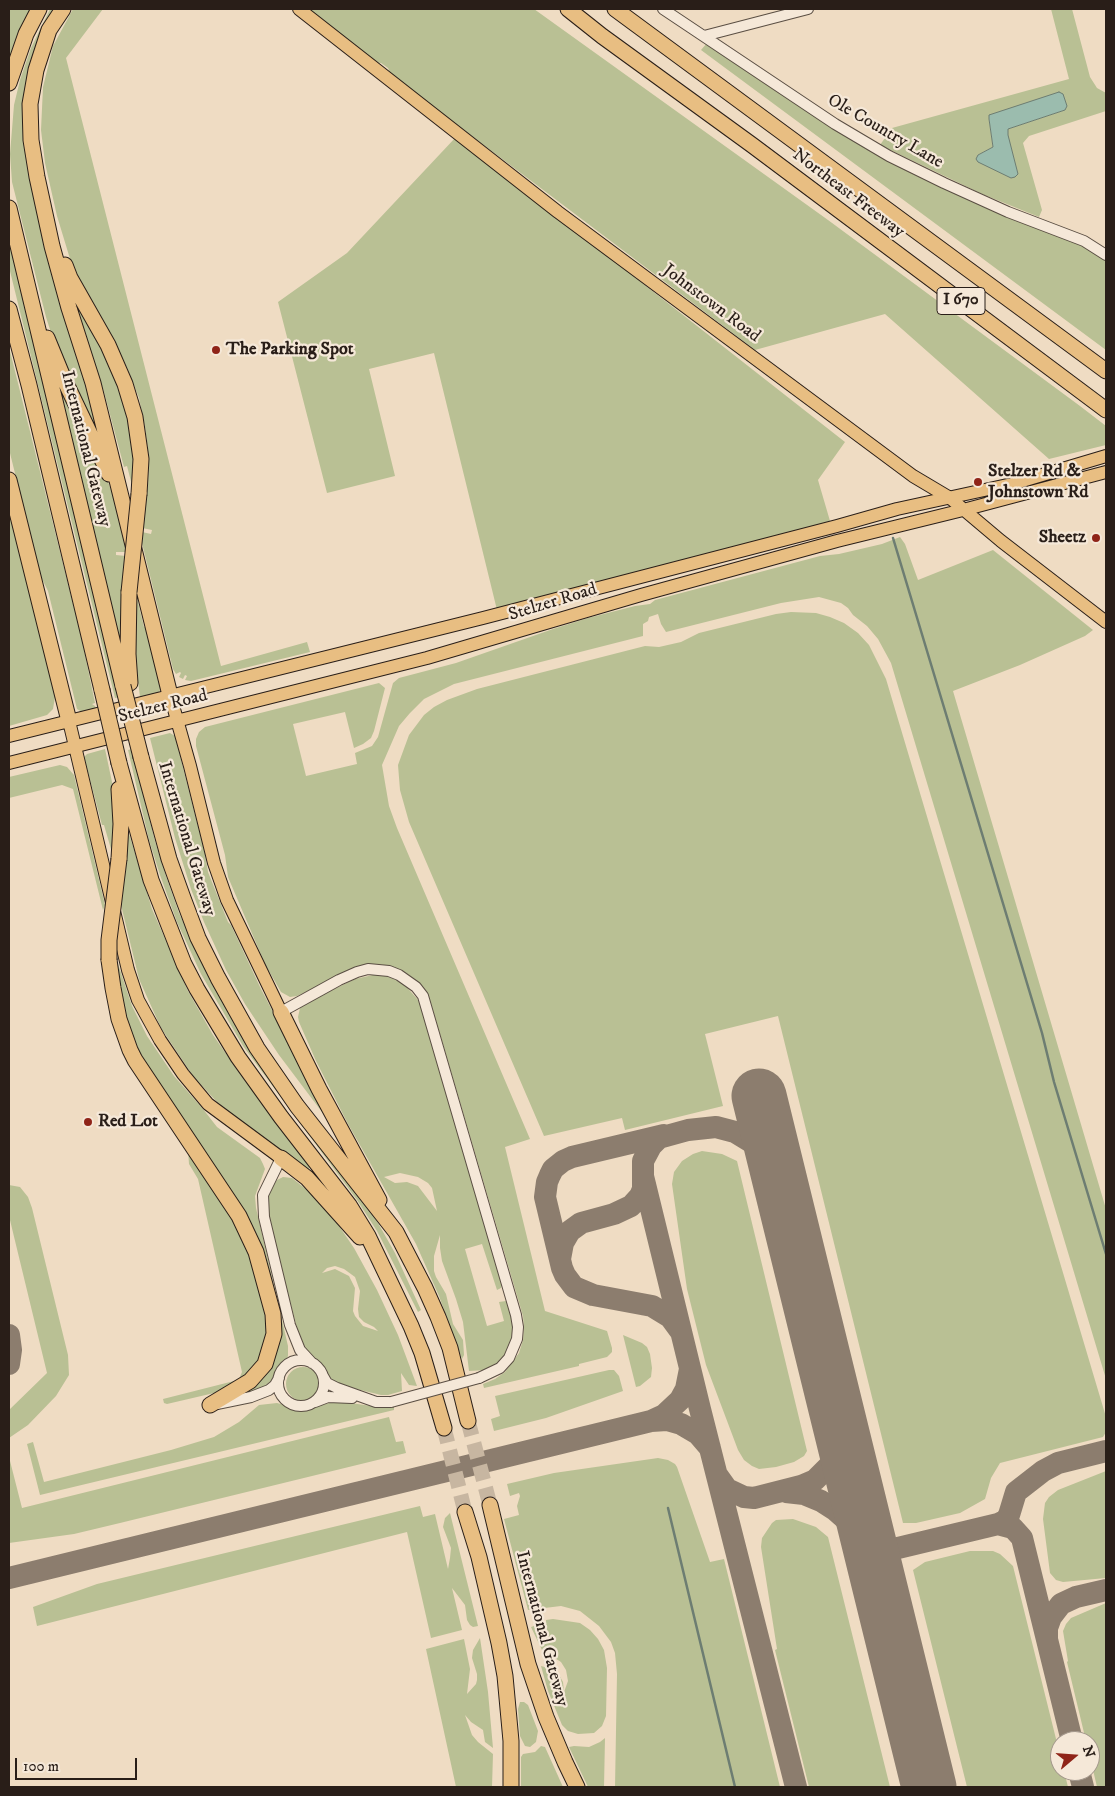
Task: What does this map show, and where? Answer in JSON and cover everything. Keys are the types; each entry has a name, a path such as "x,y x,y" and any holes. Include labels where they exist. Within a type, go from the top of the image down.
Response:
{"highway":[{"path":"9,83 26,34 39,9"},
{"path":"63,9 49,30 36,70 30,104 31,140 52,246 66,299 93,383 170,695"},
{"path":"563,9 602,36"},
{"name":"Northeast Freeway","path":"568,9 1106,410"},
{"name":"Northeast Freeway","path":"616,9 1106,371"},
{"path":"44,206 70,278 108,346 125,384 135,417 141,458 129,592 126,684"},
{"name":"International Gateway","path":"9,208 126,684 141,757 169,859 198,938 237,1014 257,1048 297,1106 396,1232 425,1288 450,1348 468,1421"},
{"path":"29,295 63,377 97,446 122,505"},
{"path":"9,300 14,329"},
{"path":"9,309 29,385 119,763 152,880 173,938 196,989 238,1057 348,1205 368,1236 422,1353 444,1428"},
{"path":"9,480 68,721"},
{"path":"119,763 121,824 119,859 109,940 109,960 119,1019 135,1060 221,1187 243,1223 261,1267 273,1314 272,1342 264,1364 250,1381 210,1405"},
{"path":"282,1012 319,1089 396,1232"},
{"path":"281,1158 307,1178 337,1210 386,1272"},
{"name":"International Gateway","path":"490,1505 528,1664 546,1717 578,1787"},
{"path":"464,1512 479,1557 499,1643 505,1676 511,1741 518,1787"},
{"path":"511,1741 511,1787"}],"main road":[{"name":"Johnstown Road","path":"299,9 558,212 913,476 950,498 1001,541 1106,622"},
{"name":"Stelzer Road","path":"9,736 483,618 897,509 1012,484 1106,456"},
{"name":"Stelzer Road","path":"9,763 427,658 644,594 837,541 1106,472"},
{"path":"170,695 214,864 227,900 282,1012"},
{"path":"68,721 128,970 138,1000 160,1040 208,1104 281,1158"}],"street":[{"name":"Ole Country Lane","path":"663,9 835,124 889,156 944,184 1084,241 1106,255"},
{"path":"704,36 808,9"},
{"path":"282,1012 338,980 357,972 368,970 389,971 399,974 416,987 423,996 514,1308 518,1328 517,1339 509,1358 500,1368 479,1378 391,1402 380,1402 363,1398 327,1383 318,1368 300,1350 290,1325"},
{"path":"210,1405 265,1392 274,1386 281,1372 293,1357 290,1325 262,1203 264,1191 281,1158"},
{"path":"288,1365 297,1361 312,1363"},
{"path":"312,1403 320,1395 323,1388 323,1376"},
{"path":"278,1378 280,1392 289,1403 303,1406 333,1397 363,1398"}],"shaded area":[{"path":"9,9 34,9 9,65"},
{"path":"50,9 54,9 46,22 26,120 105,449 53,339 12,182 10,154 14,105 31,48"},
{"path":"73,9 103,9 66,58 221,666 307,642 310,652 191,681 185,680 187,676 185,675 183,679 179,677 181,673 176,674 173,669 141,539 142,532 151,534 152,530 142,528 148,484 149,459 139,398 119,351 74,272 57,216 45,163 41,130 43,87 53,46"},
{"path":"303,9 534,9 828,220 1080,406 1106,426 1106,445 1049,459 885,314 755,350 391,75 388,68 381,63 372,62"},
{"path":"1051,9 1072,9 1090,77 1097,88 1106,93 1106,111 1029,136 1023,143 1042,210 1039,217 982,194 880,145 892,128 1069,79","holes":["1065,110 1008,129 1008,135 978,162 978,155 993,147 989,119"]},
{"path":"707,43 805,109 1089,249 1106,260 1106,350 701,50"},
{"path":"1059,92 1063,94 1067,106 1065,110 1008,129 1018,174 1015,177 1011,178 978,162 976,159 978,155 993,147 989,115"},
{"path":"456,137 845,442 818,480 830,521 735,549 497,610 434,353 369,369 395,476 327,493 278,302 347,253"},
{"path":"9,231 120,697 115,698 9,267"},
{"path":"72,295 116,372 134,435 134,493 127,466 124,467 104,392"},
{"path":"9,347 82,640 95,703 92,704 96,708 82,712 77,709 48,591 40,575 9,449"},
{"path":"53,367 106,476 127,543 126,552 116,552 116,555 126,556 123,642 120,640"},
{"path":"9,506 55,697 53,709 47,715 9,726"},
{"path":"900,537 905,544 918,580 993,550 1093,630 1085,636 1020,665 953,691 1106,1209 1106,1379 891,663 878,639 848,608 841,603 819,597 781,603 666,632 658,614 649,617 648,621 643,624 643,636 454,684 424,699 410,713 399,726 382,765 389,806 397,828 530,1139 505,1147 545,1311 607,1331 612,1348 612,1352 607,1357 579,1364 579,1366 484,1388 483,1384 505,1372 519,1353 523,1340 523,1316 427,994 419,983 406,973 390,966 377,964 356,968 297,996 290,997 281,992 265,964 228,877 225,855 196,746 199,732 205,727 379,683 385,688 374,731 371,738 363,744 354,748 345,712 293,724 306,776 357,764 355,753 372,746 378,737 393,683 399,678 456,663 588,618 650,604 655,600 820,556 839,554 882,544"},
{"path":"136,594 144,627 147,627 161,689 158,693 140,697 135,657"},
{"path":"791,612 816,613 844,623 858,633 869,645 886,679 1106,1417 1106,1432 1103,1437 1000,1463 991,1478 985,1499 960,1513 916,1523 903,1523 778,1016 705,1034 723,1106 625,1130 622,1118 544,1136 409,822 400,790 398,765 409,735 424,715 447,700 477,689 645,646 659,647 681,642 699,633"},
{"path":"170,733 175,736 208,872 228,922 315,1092 325,1116 279,1055 245,1004 226,970 204,922 191,889 175,838 150,738"},
{"path":"105,749 112,782 114,808 113,856 104,825 102,825 84,757 87,754"},
{"path":"132,749 155,841 166,876 179,913 209,977 251,1049 358,1191 378,1223 395,1253 421,1310 418,1312 377,1231 357,1200 243,1046 201,974 177,922 149,840 128,750"},
{"path":"60,765 67,767 74,775 105,905 103,910 73,789 62,785 9,798 9,777"},
{"path":"127,827 152,909 188,991 213,1035 245,1081 310,1165 309,1169 237,1119 216,1101 193,1076 161,1028 139,979 120,901"},
{"path":"116,958 132,1006 147,1036 174,1076 217,1127 260,1158 265,1169 255,1196 256,1208 288,1346 288,1356 272,1380 261,1389 244,1395 242,1392 269,1363 262,1254 139,1051 126,1021 117,977"},
{"path":"373,975 385,975 404,984 419,1001 502,1284 501,1288 497,1290 482,1244 465,1249 487,1326 504,1321 499,1302 506,1301 513,1324 511,1343 505,1354 497,1363 486,1370 469,1371 463,1322 442,1261 440,1235 434,1256 434,1271 446,1294 453,1324 463,1340 464,1355 462,1359 439,1296 416,1244 348,1124 316,1061 299,1022 300,1008 306,1003 355,979","holes":["400,1173 418,1177 432,1188 437,1211 418,1186 407,1182 395,1183 384,1177"]},
{"path":"188,1150 228,1207 252,1256 269,1330 261,1357 250,1374 227,1390 167,1404 164,1403 163,1399 234,1381 239,1379 242,1372 198,1179 189,1164"},
{"path":"702,1151 722,1154 737,1161 807,1451 804,1456 794,1462 776,1467 759,1469 752,1466 744,1460 738,1450 706,1365 687,1289 672,1184 674,1172 682,1161"},
{"path":"283,1177 292,1178 312,1194 337,1223 354,1248 377,1290 398,1335 417,1386 409,1385 401,1373 402,1391 388,1395 340,1385 334,1382 309,1354 298,1332 267,1212 268,1198 277,1180","holes":["335,1266 344,1269 355,1277 360,1291 359,1317 378,1331 363,1326 355,1316 353,1311 355,1288 349,1276 335,1269 322,1273 327,1268"]},
{"path":"9,1185 20,1187 28,1197 32,1208 68,1355 69,1375 56,1396 28,1425 9,1438 9,1410 47,1373 9,1216"},
{"path":"623,1335 642,1343 647,1347 650,1354 651,1377 640,1386 636,1387"},
{"path":"303,1367 310,1368 315,1372 319,1377 319,1391 315,1396 310,1400 303,1401 296,1400 291,1396 287,1391 286,1384 287,1377 291,1372 296,1368"},
{"path":"614,1370 619,1376 623,1391 546,1418 494,1431 491,1419 500,1416 495,1396"},
{"path":"337,1401 378,1407 394,1406 394,1410 40,1495 27,1444 33,1442 44,1482 171,1450 214,1437 239,1422 259,1405 277,1403 303,1410"},
{"path":"389,1417 396,1442 403,1441 406,1453 74,1534 9,1543 9,1457 22,1508"},
{"path":"658,1458 668,1460 677,1467 710,1562 724,1559 780,1787 615,1787 617,1674 615,1653 611,1642 599,1626 580,1611 561,1606 528,1610 504,1519 519,1515 517,1506 520,1496 519,1493 510,1496 507,1484 554,1473"},
{"path":"1106,1471 1106,1578 1063,1582 1056,1580 1050,1573 1043,1519 1045,1503 1058,1490"},
{"path":"420,1506 423,1517 435,1514 448,1569 451,1548 443,1527 445,1518 450,1513 478,1626 473,1627 470,1625 467,1620 465,1605 452,1588 462,1630 431,1638 407,1532 37,1626 33,1607 97,1584"},
{"path":"793,1519 816,1527 828,1537 890,1787 809,1787 775,1650 777,1649 761,1547 762,1538 772,1523 776,1520"},
{"path":"970,1551 993,1551 1000,1554 1013,1566 1054,1731 1050,1731 1050,1781 1066,1781 1068,1787 967,1787 913,1570 925,1562"},
{"path":"1106,1603 1106,1787 1097,1787 1096,1781 1100,1781 1100,1731 1084,1731 1067,1662 1063,1631 1071,1618"},
{"path":"553,1619 580,1623 598,1639 604,1650 607,1668 606,1716 602,1726 594,1733 578,1734 568,1731 562,1725 548,1691 541,1666 558,1673 563,1682 564,1692 568,1681 566,1670 561,1662 542,1650 531,1627"},
{"path":"480,1638 488,1692 493,1748 485,1742 483,1730 471,1722 465,1715 472,1735 493,1754 492,1787 456,1787 426,1649 464,1639 470,1669 467,1694 476,1684 477,1680 472,1658 473,1650"},
{"path":"520,1702 528,1705 538,1731 536,1742 530,1747 525,1746 520,1736 518,1709"},
{"path":"605,1738 604,1787 588,1787 569,1747 589,1747"},
{"path":"541,1746 545,1747 563,1787 521,1787 521,1757 523,1754 535,1752"}],"waterway":[{"path":"893,538 1042,1033 1054,1082 1106,1254"},
{"path":"668,1508 735,1787"}],"taxiway":[{"path":"779,1177 764,1154 753,1143 735,1132 716,1127 688,1130 659,1138 651,1146 643,1161 643,1176 796,1787"},
{"path":"664,1135 572,1157 563,1161 553,1169 547,1182 545,1197 562,1268 574,1287 593,1295 652,1306 670,1317 681,1332"},
{"path":"560,1259 563,1243 570,1231 581,1223 614,1214 631,1206 640,1196 643,1189 643,1177"},
{"path":"9,1335 11,1350 9,1364"},
{"path":"651,1421 664,1415 680,1400 686,1389 690,1369"},
{"path":"9,1578 651,1421 667,1420 681,1424 698,1434 710,1448"},
{"path":"717,1475 727,1489 744,1497 754,1498 801,1486 815,1480 829,1466 839,1448 840,1427"},
{"path":"898,1548 998,1524 1006,1520 1009,1515 1016,1492 1043,1471 1058,1463 1106,1451"},
{"path":"786,1492 804,1494 821,1501 835,1510 877,1547 882,1550 890,1550"},
{"path":"998,1524 1013,1528 1022,1538 1070,1731"},
{"path":"858,1536 877,1575"},
{"path":"1047,1639 1047,1628 1051,1617 1061,1604 1076,1597 1106,1590"},
{"path":"1082,1781 1083,1787"}],"runway":[{"path":"759,1096 929,1787"}],"tunnel":[{"path":"468,1421 490,1505"},
{"path":"444,1428 465,1512"}],"place":[{"name":"The Parking Spot","path":"216,350"},
{"name":"Stelzer Rd & Johnstown Rd","path":"978,482"},
{"name":"Sheetz","path":"1096,538"},
{"name":"Red Lot","path":"88,1122"}]}
